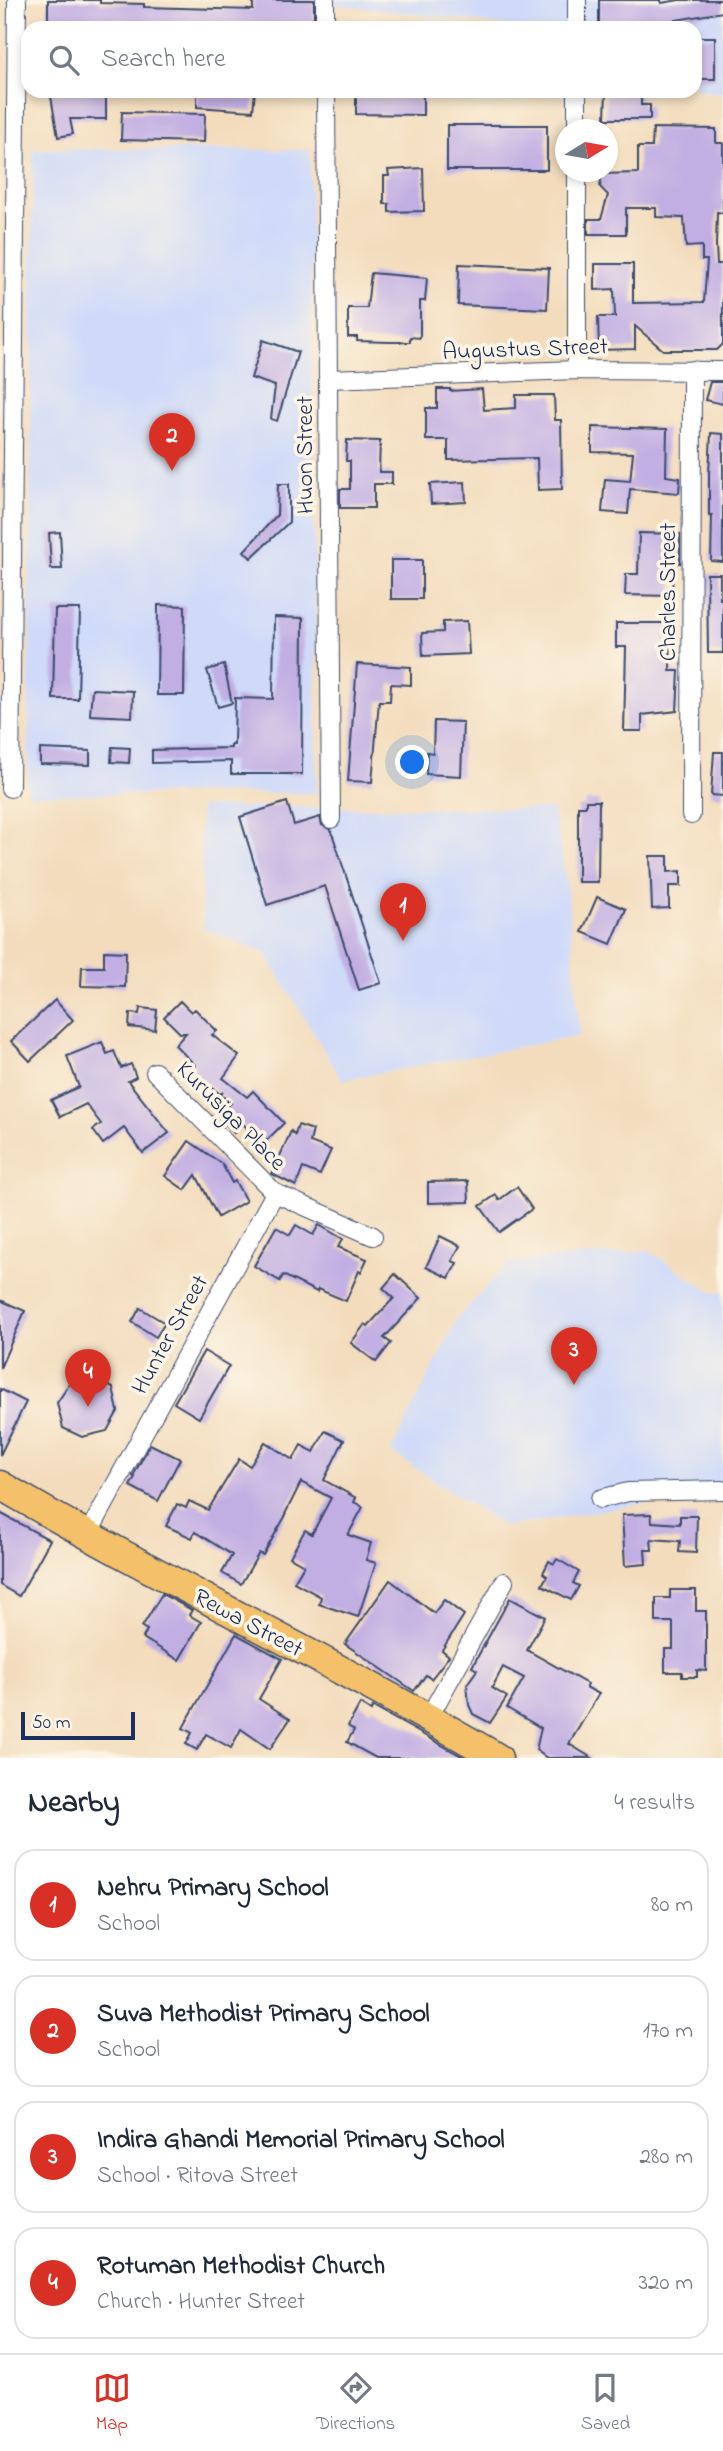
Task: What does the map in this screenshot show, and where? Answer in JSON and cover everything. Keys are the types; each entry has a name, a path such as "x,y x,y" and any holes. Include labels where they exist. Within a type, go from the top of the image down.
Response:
{"main road":[{"name":"Rewa Street","path":"0,1485 87,1536 429,1717 498,1758"}],"street":[{"path":"10,788 6,588 7,331 17,0"},
{"path":"325,0 326,21"},
{"path":"577,0 577,21"},
{"name":"Huon Street","path":"326,98 331,819"},
{"path":"577,98 577,119"},
{"path":"577,182 577,370"},
{"name":"Augustus Street","path":"328,379 577,370 723,370"},
{"name":"Charles Street","path":"691,815 692,370"},
{"name":"Kurusiga Place","path":"155,1072 275,1193"},
{"path":"275,1193 373,1236"},
{"name":"Hunter Street","path":"87,1536 275,1193"},
{"path":"600,1499 628,1492 723,1490"},
{"path":"429,1717 504,1582"}],"shaded area":[{"path":"327,0 723,0 723,94 702,90 702,21 471,21 327,3"},
{"path":"33,149 310,150 317,793 28,795"},
{"path":"200,807 553,809 567,885 580,1036 342,1080 265,953 203,928"},
{"path":"649,1251 713,1293 723,1292 723,1490 505,1527 391,1452 458,1317 510,1262"}],"building":[{"path":"48,0 100,0 100,3 144,4 144,7 253,10 253,0 314,0 314,21 48,21"},
{"path":"599,0 661,0 661,3 679,0 723,0 723,12 671,21 599,21"},
{"path":"702,37 715,37 715,79 702,79"},
{"path":"51,98 106,98 106,119 70,119 73,134 58,137"},
{"path":"197,98 254,98 253,111 197,107"},
{"path":"356,98 423,98 423,115 356,114"},
{"path":"606,98 641,98 641,105 650,105 650,119 605,119"},
{"path":"122,112 205,114 204,142 121,140"},
{"path":"447,125 547,125 547,170 447,170"},
{"path":"653,128 716,129 716,143 723,143 723,213 717,212 716,245 717,264 723,264 723,344 717,350 663,350 635,326 635,349 599,350 598,317 615,317 614,289 595,290 595,264 633,264 633,303 704,302 707,260 702,260 702,246 686,247 684,218 656,217 656,208 626,208 626,234 588,234 588,219 601,219 608,195 600,187 601,182 618,182 618,174 638,173 638,147 652,147"},
{"path":"423,168 424,211 389,212 389,204 384,204 384,176 389,176 388,170"},
{"path":"459,264 549,268 547,309 458,305"},
{"path":"371,273 427,278 425,301 420,301 420,338 410,337 410,342 389,342 357,341 357,337 348,337 348,308 367,308"},
{"path":"263,340 298,352 277,421 271,419 275,386 251,378"},
{"path":"710,382 723,382 723,404 705,400"},
{"path":"437,389 482,389 484,410 516,408 516,395 554,395 555,420 561,420 562,489 538,490 537,458 448,460 448,440 426,440 426,408 437,408"},
{"path":"592,427 667,429 666,476 680,478 679,493 630,489 628,514 602,512 605,479 630,481 633,453 592,452"},
{"path":"711,433 723,434 723,562 711,561"},
{"path":"347,440 380,441 379,472 392,472 392,484 374,484 374,508 340,508 340,489 350,489 350,461 346,461"},
{"path":"465,482 466,502 431,504 430,484"},
{"path":"278,484 289,484 289,522 251,558 244,551 277,515"},
{"path":"60,532 62,569 51,569 49,533"},
{"path":"639,533 680,534 680,563 673,562 672,596 625,595 626,574 638,574"},
{"path":"391,560 422,560 422,599 391,599"},
{"path":"707,574 720,574 723,653 708,653"},
{"path":"158,605 185,606 184,695 157,695"},
{"path":"55,609 80,609 78,699 53,699"},
{"path":"274,617 303,618 302,774 231,774 231,761 152,763 152,750 231,748 231,745 234,745 235,698 273,699"},
{"path":"467,621 469,654 423,656 422,633 443,632 443,622"},
{"path":"616,623 671,623 670,671 679,671 677,711 642,715 642,731 624,731 626,647 616,647"},
{"path":"357,664 411,667 411,685 391,684 390,701 379,701 372,782 348,781"},
{"path":"224,665 232,703 218,707 207,670"},
{"path":"92,689 133,691 132,717 90,715"},
{"path":"434,721 463,722 461,776 426,774 427,752 433,753"},
{"path":"112,747 130,748 129,763 111,762"},
{"path":"40,749 90,751 90,765 40,764"},
{"path":"714,752 723,752 723,796 711,795"},
{"path":"586,801 599,801 598,882 578,882 578,806 586,806"},
{"path":"287,802 294,825 320,817 322,825 331,830 381,983 359,990 325,886 267,905 240,817"},
{"path":"650,856 668,856 668,872 681,871 681,886 669,886 669,908 652,909"},
{"path":"597,897 626,909 611,944 582,932"},
{"path":"104,951 126,952 125,987 81,986 82,967 104,967"},
{"path":"55,1000 73,1020 30,1061 11,1041"},
{"path":"180,1001 191,1012 195,1009 217,1031 212,1035 239,1056 223,1078 247,1097 253,1091 284,1123 265,1142 243,1124 234,1133 218,1116 231,1103 221,1095 223,1092 220,1094 190,1071 195,1065 175,1045 186,1033 180,1033 164,1017"},
{"path":"140,1008 157,1010 155,1030 129,1027 130,1013 139,1014"},
{"path":"102,1042 107,1054 114,1051 121,1068 131,1064 136,1077 128,1081 169,1133 143,1153 124,1128 103,1144 93,1130 101,1124 86,1104 60,1117 51,1100 79,1087 67,1056"},
{"path":"298,1125 313,1130 310,1142 331,1150 320,1175 303,1168 296,1186 272,1174 291,1131 295,1135"},
{"path":"189,1141 222,1164 246,1201 218,1217 196,1175 185,1190 165,1176"},
{"path":"468,1181 469,1202 428,1203 428,1182"},
{"path":"517,1187 532,1209 499,1232 480,1206 496,1195 499,1200"},
{"path":"296,1225 313,1235 319,1225 343,1239 338,1247 367,1259 346,1301 318,1289 317,1292 283,1275 280,1281 254,1266 276,1227 290,1235"},
{"path":"440,1236 460,1246 452,1261 457,1263 449,1278 426,1267"},
{"path":"395,1274 421,1298 384,1338 391,1343 376,1362 351,1343 365,1324 368,1326 394,1298 383,1288"},
{"path":"0,1300 25,1311 0,1368"},
{"path":"140,1308 165,1323 156,1337 132,1322"},
{"path":"204,1351 229,1366 199,1418 174,1403"},
{"path":"93,1377 113,1388 118,1411 107,1431 82,1437 63,1428 57,1403 70,1383"},
{"path":"0,1389 26,1402 0,1455"},
{"path":"325,1431 344,1440 324,1480 356,1498 354,1502 363,1507 348,1535 371,1543 366,1560 376,1563 358,1617 319,1604 321,1597 294,1582 304,1565 290,1557 305,1530 312,1534 331,1498 301,1482 263,1555 259,1553 241,1584 222,1573 232,1555 195,1532 192,1538 166,1526 177,1504 186,1508 189,1501 208,1510 239,1459 250,1466 265,1442 293,1460 301,1445 314,1452"},
{"path":"150,1444 180,1459 158,1501 130,1486"},
{"path":"0,1513 50,1540 19,1596 0,1585"},
{"path":"651,1514 652,1522 680,1524 680,1516 697,1516 696,1553 679,1552 680,1541 651,1539 652,1550 645,1550 646,1564 625,1566 622,1515"},
{"path":"557,1559 579,1572 573,1583 579,1586 571,1600 542,1585 547,1576 543,1573 549,1561 554,1564"},
{"path":"390,1580 434,1613 444,1600 464,1615 442,1650 449,1656 431,1679 426,1675 414,1691 345,1644"},
{"path":"670,1590 696,1590 696,1611 706,1611 706,1671 697,1670 697,1677 682,1677 682,1672 665,1672 665,1649 673,1649 673,1622 656,1622 656,1598 670,1598"},
{"path":"162,1594 192,1610 189,1615 201,1622 179,1660 143,1638 147,1630 142,1627"},
{"path":"510,1598 545,1617 527,1650 587,1684 586,1687 599,1694 569,1744 592,1758 547,1758 536,1750 541,1728 507,1708 524,1678 503,1667 492,1688 507,1697 490,1723 473,1714 469,1705 467,1684 477,1670 472,1667"},
{"path":"236,1634 282,1659 259,1699 290,1719 270,1749 241,1729 231,1748 206,1734 197,1750 186,1744 192,1733 183,1728"},
{"path":"360,1704 371,1711 373,1707 465,1758 376,1758 347,1742 354,1730 348,1726"}],"place":[{"name":"Suva Methodist Primary School","path":"172,471"},
{"name":"Nehru Primary School","path":"403,941"},
{"name":"Indira Ghandi Memorial Primary School","path":"574,1385"},
{"name":"Rotuman Methodist Church","path":"88,1407"}]}
